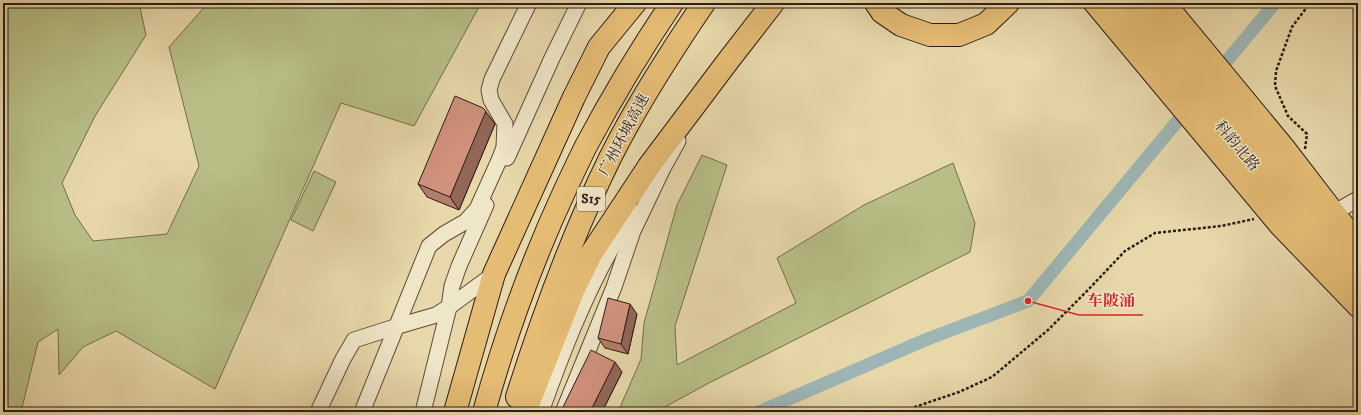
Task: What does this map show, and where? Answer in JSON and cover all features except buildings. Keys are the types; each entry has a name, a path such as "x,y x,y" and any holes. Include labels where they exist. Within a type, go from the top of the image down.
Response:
{"highway":[{"path":"455,412 494,274 574,96 621,3"},
{"path":"599,47 635,3"},
{"name":"广州环城高速","path":"484,412 524,287 549,225 586,147 620,87 672,3"},
{"name":"广州环城高速","path":"513,412 547,305 578,227 604,172 647,92 677,42 704,3"},
{"path":"525,412 573,291 591,254 649,166 773,3"},
{"path":"876,3 882,12 901,25 930,35 959,34 986,24 1008,3"},
{"name":"科韵北路","path":"1118,3 1267,168 1358,263"},
{"name":"科韵北路","path":"1145,3 1267,168 1311,237 1358,289"}],"main road":[{"path":"1093,3 1118,35 1267,168 1299,165 1358,242"},
{"path":"1166,3 1267,168 1270,215 1358,308"}],"street":[{"path":"362,412 429,246 444,234 465,222 477,209 500,158 504,147 505,124 491,100 489,90 492,79 529,3"},
{"path":"423,412 458,266 552,58 579,3"},
{"path":"541,412 562,353 582,304 598,273 628,219 663,168 728,61"},
{"path":"563,412 614,286 633,231 663,168"},
{"path":"1335,212 1358,199"},
{"path":"318,412 343,359 354,340 436,315 494,274"}],"path":[{"path":"1299,165 1305,150 1307,134 1288,116 1275,86 1276,71 1292,27 1310,3"},
{"path":"900,412 959,392 992,377 1048,330 1125,251 1155,233 1221,226 1270,215"}],"green space":[{"path":"3,3 139,3 146,35 95,116 62,183 75,215 93,241 167,234 199,166 169,47 208,3 481,3 414,126 341,103 215,389 116,331 83,347 59,375 58,329 38,342 21,412 3,412"},
{"path":"702,155 727,165 675,326 677,365 796,303 777,258 864,205 953,163 975,223 970,252 707,384 656,412 618,412 641,359 644,323 677,205"},
{"path":"314,171 336,182 313,231 291,220"}],"waterway":[{"path":"1216,74 1275,3"},
{"path":"759,412 925,340 1028,301 1190,106"}],"place":[{"name":"车陂涌","path":"1028,301"}]}
